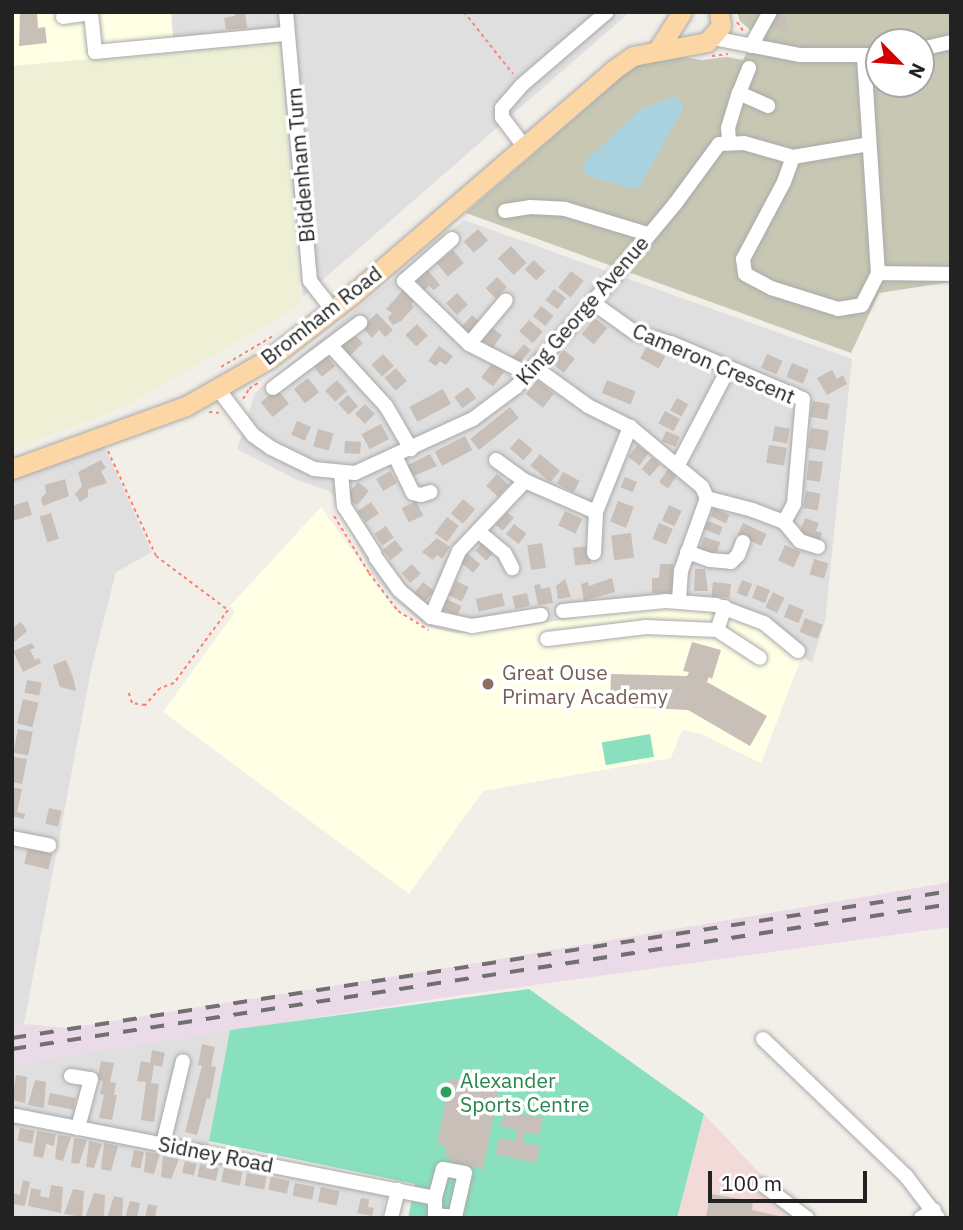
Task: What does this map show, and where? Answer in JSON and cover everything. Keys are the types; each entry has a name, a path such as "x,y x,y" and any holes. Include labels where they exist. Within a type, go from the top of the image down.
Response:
{"main road":[{"path":"680,16 683,34 694,42"},
{"path":"657,51 680,16"},
{"name":"Bromham Road","path":"12,469 177,410 218,389 292,343 613,70 633,56 694,42 708,42 721,20"}],"street":[{"name":"Biddenham Turn","path":"286,12 310,281 333,310"},
{"path":"523,145 502,117 502,107 522,85 607,12"},
{"path":"748,42 770,12"},
{"path":"63,17 91,13 95,52 287,34"},
{"path":"721,20 748,42 800,55 865,56"},
{"path":"749,68 728,128 729,141 793,156 870,144"},
{"path":"739,93 768,106"},
{"path":"793,156 784,182 743,259 745,274 771,288 838,309 862,305 878,273 870,144 871,98"},
{"name":"King George Avenue","path":"218,389 253,435 271,448 314,469 341,473 355,473 473,419 516,387 592,302 716,146 729,141"},
{"path":"505,211 530,207 565,209 648,234"},
{"path":"452,239 404,281 469,344 531,370 588,406 630,427 702,487 707,498 672,600 667,627"},
{"path":"878,273 951,274"},
{"path":"469,344 506,300"},
{"name":"Cameron Crescent","path":"592,302 634,332 803,399 794,504 783,522"},
{"name":"Bromham Road","path":"274,388 360,323"},
{"path":"331,346 386,406 411,449"},
{"path":"678,465 729,368"},
{"path":"594,553 596,512 630,427"},
{"path":"395,456 413,493 421,495 431,492"},
{"path":"496,460 525,481 596,512"},
{"path":"341,473 344,506 399,590 434,624 472,626 541,615"},
{"path":"434,624 460,551 525,481"},
{"path":"707,498 753,509 783,522 800,541 818,547"},
{"path":"478,531 505,554 512,569"},
{"path":"687,552 710,560 731,562 738,555 743,542"},
{"path":"563,611 672,600 725,607 764,623 798,651"},
{"path":"717,629 725,607"},
{"path":"547,639 595,632 667,627 717,629 760,658"},
{"path":"12,838 49,845"},
{"path":"763,1039 906,1176 931,1215"},
{"path":"163,1144 183,1060"},
{"path":"71,1076 90,1079 78,1128"},
{"name":"Sidney Road","path":"12,1115 428,1197"},
{"path":"763,1185 807,1218"},
{"path":"391,1218 398,1190"}],"path":[{"path":"464,12 522,85"},
{"path":"721,20 748,42"},
{"path":"220,369 278,333"},
{"path":"102,437 156,556 228,610 174,683 160,688 145,705 132,703 128,691"},
{"path":"334,512 335,521 398,611 426,629 434,624"}],"shaded area":[{"path":"12,12 171,12 174,53 12,66"},
{"path":"171,12 630,12 303,297 280,42 174,53"},
{"path":"737,12 951,12 951,282 879,293 851,353 466,213 634,66 675,56 702,60 727,57 743,60 755,34 740,21"},
{"path":"280,42 300,305 128,405 12,450 12,66"},
{"path":"464,220 852,359 825,621 812,663 761,626 593,615 485,632 456,633 427,627 395,600 372,574 331,492 295,479 237,449 255,393"},
{"path":"104,446 152,552 116,572 91,670 24,1024 12,1026 12,475 14,478"},
{"name":"Great Ouse Primary Academy","path":"321,507 395,610 427,627 456,633 485,632 593,615 698,605 762,626 802,656 761,763 701,734 682,730 671,758 483,791 409,894 163,712 235,612 230,606"},
{"path":"951,882 951,927 455,996 12,1065 12,1026 24,1024 68,1028 470,964"},
{"path":"230,1030 206,1157 386,1195 381,1218 12,1218 12,1065"},
{"path":"704,1114 769,1183 813,1218 677,1218"}],"green space":[{"path":"650,734 654,757 606,765 602,743"},
{"name":"Alexander Sports Centre","path":"529,989 704,1114 677,1218 408,1218 415,1184 209,1141 230,1030"}],"water":[{"path":"673,96 681,100 683,109 641,184 634,189 590,177 583,171 583,163 640,110"}],"building":[{"path":"20,12 37,12 38,28 45,27 47,43 19,46"},
{"path":"235,12 245,12 247,28 226,30 224,18 235,16"},
{"path":"778,12 787,17 784,23 788,25 784,32 771,24"},
{"path":"478,229 488,240 474,253 464,242"},
{"path":"511,246 527,263 514,275 498,258"},
{"path":"453,250 464,263 448,277 437,263"},
{"path":"534,260 545,271 536,281 525,269"},
{"path":"426,268 440,285 434,290 429,286 424,290 414,278"},
{"path":"571,271 584,281 571,297 558,288"},
{"path":"497,277 507,287 496,298 486,288"},
{"path":"554,289 566,298 558,309 546,300"},
{"path":"403,290 414,301 411,304 414,307 401,321 393,325 388,318 392,313 386,309"},
{"path":"457,293 468,305 457,315 446,303"},
{"path":"541,306 554,316 546,326 533,316"},
{"path":"377,313 393,330 385,337 379,330 372,338 362,327"},
{"path":"472,315 479,321 468,333 462,327"},
{"path":"595,318 607,328 594,344 582,334"},
{"path":"529,320 543,332 533,343 519,331"},
{"path":"417,324 428,336 416,347 405,335"},
{"path":"492,328 502,335 493,348 483,341"},
{"path":"353,333 363,343 350,356 340,346"},
{"path":"524,344 531,350 519,363 512,358"},
{"path":"439,346 453,356 446,365 440,361 436,366 428,361"},
{"path":"647,346 665,356 659,368 640,358"},
{"path":"564,350 575,359 564,373 553,364"},
{"path":"383,354 394,366 382,377 371,365"},
{"path":"767,354 783,361 776,375 761,368"},
{"path":"327,356 335,366 322,377 314,367"},
{"path":"492,363 504,372 493,386 481,377"},
{"path":"792,363 809,370 803,384 786,377"},
{"path":"396,368 407,381 395,391 385,378"},
{"path":"832,370 837,379 843,375 847,384 827,395 817,378"},
{"path":"308,378 319,392 305,403 294,389"},
{"path":"337,380 347,391 335,402 325,391"},
{"path":"537,380 554,394 543,408 526,394"},
{"path":"607,380 636,392 630,405 602,393"},
{"path":"468,387 476,398 462,408 454,397"},
{"path":"277,389 289,404 273,417 261,402"},
{"path":"443,389 451,404 417,422 409,407"},
{"path":"348,395 358,406 348,415 338,404"},
{"path":"677,398 688,404 682,417 670,410"},
{"path":"813,401 830,404 827,420 810,417"},
{"path":"365,404 375,414 365,424 355,414"},
{"path":"510,407 519,418 479,450 470,439"},
{"path":"665,411 680,419 673,431 658,423"},
{"path":"297,421 311,427 305,441 291,435"},
{"path":"381,424 389,439 370,449 362,434"},
{"path":"775,426 790,429 787,444 772,441"},
{"path":"811,428 829,431 826,451 808,448"},
{"path":"318,429 333,433 329,451 313,446"},
{"path":"666,431 680,437 676,447 662,441"},
{"path":"465,436 472,450 442,466 435,451"},
{"path":"519,438 533,450 523,460 510,449"},
{"path":"345,441 361,442 360,454 344,453"},
{"path":"637,445 648,453 640,465 628,457"},
{"path":"769,445 787,448 784,466 766,463"},
{"path":"430,454 437,466 411,477 406,466"},
{"path":"540,454 560,471 550,482 530,465"},
{"path":"652,457 660,464 650,476 642,469"},
{"path":"101,460 106,468 101,471 107,483 88,489 88,497 80,502 75,494 82,486 78,472"},
{"path":"809,460 823,462 820,482 806,480"},
{"path":"668,469 677,475 668,488 659,482"},
{"path":"390,471 397,483 383,491 376,479"},
{"path":"563,472 580,481 574,492 557,483"},
{"path":"497,474 509,485 498,497 486,486"},
{"path":"625,477 637,482 633,492 621,487"},
{"path":"65,479 69,496 43,506 41,498 46,493 45,485"},
{"path":"358,482 369,491 357,506 346,497"},
{"path":"806,491 821,494 817,511 803,508"},
{"path":"463,499 475,509 463,524 451,514"},
{"path":"28,501 32,515 12,521 12,506"},
{"path":"416,501 423,515 409,523 402,508"},
{"path":"618,501 634,507 626,528 610,522"},
{"path":"371,502 379,514 366,523 358,511"},
{"path":"669,505 682,511 675,526 662,520"},
{"path":"714,508 730,515 726,523 710,516"},
{"path":"565,511 582,519 575,534 558,526"},
{"path":"507,512 514,518 503,531 496,525"},
{"path":"51,513 59,539 47,542 40,517"},
{"path":"447,517 459,526 447,542 435,533"},
{"path":"805,518 819,523 816,531 822,533 819,542 799,534"},
{"path":"708,521 723,527 719,535 705,529"},
{"path":"659,523 673,529 666,545 652,539"},
{"path":"743,523 767,534 761,546 738,535"},
{"path":"514,524 527,534 519,544 506,534"},
{"path":"386,526 394,538 382,545 374,534"},
{"path":"631,533 634,558 614,560 611,535"},
{"path":"704,537 720,542 716,557 699,552"},
{"path":"437,538 450,547 442,559 437,555 433,560 422,552"},
{"path":"395,540 403,550 391,560 383,550"},
{"path":"482,543 493,553 486,560 475,550"},
{"path":"542,543 546,568 531,570 527,545"},
{"path":"785,545 801,552 794,567 778,561"},
{"path":"589,546 591,564 575,566 573,548"},
{"path":"468,554 480,564 473,573 461,562"},
{"path":"814,559 828,563 824,579 810,574"},
{"path":"412,564 421,574 410,583 402,573"},
{"path":"660,564 673,564 673,593 652,593 652,578 659,578"},
{"path":"695,569 705,569 708,591 694,591"},
{"path":"612,578 615,592 584,601 581,584 588,582 589,586"},
{"path":"565,579 571,597 558,599 556,586"},
{"path":"742,580 752,584 747,597 737,593"},
{"path":"456,581 469,587 462,601 449,596"},
{"path":"423,582 434,591 424,603 413,594"},
{"path":"713,582 731,584 729,598 712,596"},
{"path":"540,584 541,589 550,587 553,603 538,605 534,585"},
{"path":"757,585 770,590 765,603 752,598"},
{"path":"773,592 785,598 777,613 765,607"},
{"path":"502,593 505,606 479,612 476,599"},
{"path":"527,593 530,606 515,609 512,596"},
{"path":"446,599 462,606 457,616 442,609"},
{"path":"789,604 804,610 799,623 784,617"},
{"path":"805,618 823,625 817,639 800,632"},
{"path":"21,622 27,631 12,644 12,628"},
{"path":"692,642 721,650 712,679 709,677 707,682 767,716 750,746 688,710 610,706 611,674 687,676 689,672 683,671"},
{"path":"32,643 35,648 30,650 35,660 39,658 41,663 23,672 13,651"},
{"path":"66,660 76,691 60,687 53,665"},
{"path":"27,680 42,683 39,696 25,693"},
{"path":"23,699 39,703 32,727 17,723"},
{"path":"18,729 33,732 28,755 13,753"},
{"path":"13,757 27,759 22,784 12,782"},
{"path":"12,787 22,789 17,812 25,814 24,819 12,816"},
{"path":"49,808 62,811 58,827 45,824"},
{"path":"28,848 52,854 48,870 24,864"},
{"path":"202,1044 215,1047 211,1066 216,1067 210,1099 207,1098 197,1135 185,1132 202,1066 198,1065"},
{"path":"152,1050 165,1053 162,1067 154,1065 151,1083 159,1084 154,1122 141,1120 146,1082 137,1081 141,1061 150,1063"},
{"path":"101,1061 114,1063 110,1082 116,1083 114,1095 117,1095 112,1120 99,1118 104,1095 100,1094 103,1081 97,1080"},
{"path":"16,1075 27,1077 25,1103 12,1100"},
{"path":"450,1078 499,1088 483,1169 449,1162 450,1155 444,1154 446,1146 437,1144"},
{"path":"35,1080 46,1082 44,1108 28,1105"},
{"path":"50,1093 76,1098 73,1110 48,1105"},
{"path":"504,1111 543,1118 539,1135 525,1132 523,1143 540,1146 536,1163 495,1154 499,1138 515,1141 517,1130 501,1127"},
{"path":"20,1128 35,1131 32,1144 18,1141"},
{"path":"37,1131 56,1134 54,1146 46,1144 43,1158 33,1156"},
{"path":"58,1135 71,1137 63,1161 55,1159"},
{"path":"74,1138 87,1140 79,1164 71,1163"},
{"path":"89,1141 102,1144 94,1168 86,1167"},
{"path":"104,1143 118,1146 111,1171 101,1169"},
{"path":"134,1150 144,1152 141,1169 131,1167"},
{"path":"146,1152 160,1154 154,1174 144,1172"},
{"path":"163,1156 179,1159 171,1179 161,1177"},
{"path":"185,1161 197,1164 194,1176 182,1173"},
{"path":"200,1164 219,1168 216,1181 197,1177"},
{"path":"224,1168 243,1172 240,1186 221,1182"},
{"path":"247,1173 267,1177 264,1190 245,1186"},
{"path":"271,1177 290,1181 287,1194 268,1190"},
{"path":"23,1180 30,1182 25,1206 12,1204 12,1193 20,1195"},
{"path":"295,1183 315,1187 312,1200 293,1196"},
{"path":"51,1185 63,1187 61,1213 28,1206 31,1188 41,1190 40,1196 49,1198"},
{"path":"321,1187 340,1191 336,1206 318,1202"},
{"path":"73,1189 84,1191 82,1217 64,1214"},
{"path":"94,1193 105,1195 104,1218 85,1218"},
{"path":"710,1194 753,1201 752,1210 787,1218 706,1218"},
{"path":"114,1196 123,1198 122,1218 107,1218"},
{"path":"361,1198 369,1199 368,1207 374,1208 372,1216 357,1213"},
{"path":"130,1201 140,1203 137,1218 125,1218"},
{"path":"148,1204 157,1206 155,1218 145,1218"}],"railway":[{"path":"12,1038 951,891"},
{"path":"12,1049 951,904"}],"place":[{"name":"Great Ouse Primary Academy","path":"488,684"},
{"name":"Alexander Sports Centre","path":"446,1092"}]}
